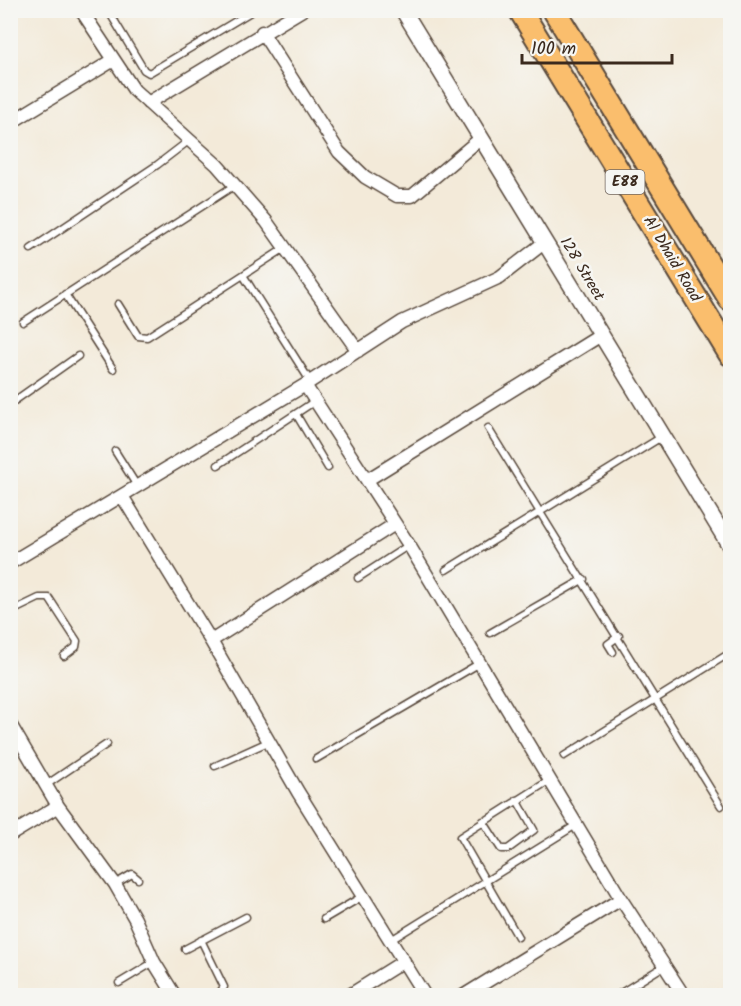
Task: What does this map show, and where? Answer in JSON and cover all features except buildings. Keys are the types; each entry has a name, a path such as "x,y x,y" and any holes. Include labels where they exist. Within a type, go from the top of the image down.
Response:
{"highway":[{"name":"Al Dhaid Road","path":"520,10 730,354"},
{"name":"Al Dhaid Road","path":"554,10 730,299"}],"street":[{"path":"81,10 112,61 148,103 190,139 235,185 285,248 358,351"},
{"path":"148,103 262,32 302,10"},
{"name":"128 Street","path":"403,10 730,546"},
{"path":"262,32 339,152 365,177 396,196 412,196 481,138"},
{"path":"10,123 112,61"},
{"path":"10,563 308,383 402,322 500,277 545,242"},
{"path":"367,480 601,335"},
{"path":"308,383 316,401 481,662 621,899 684,996"},
{"path":"122,496 211,641 268,742 425,996"},
{"path":"211,641 395,524"},
{"path":"10,724 58,806 115,884 135,919 169,994"},
{"path":"10,835 58,806"},
{"path":"462,996 621,899"},
{"path":"348,996 404,961"}],"lane":[{"path":"108,10 144,70 149,73 254,10"},
{"path":"236,10 241,18"},
{"path":"31,249 157,165 190,139"},
{"path":"22,322 235,185"},
{"path":"118,304 138,336 147,338 285,248"},
{"path":"243,275 308,383"},
{"path":"65,294 113,369"},
{"path":"10,404 78,356"},
{"path":"218,465 316,401"},
{"path":"296,414 328,468"},
{"path":"488,428 543,512 721,806"},
{"path":"446,570 664,436"},
{"path":"115,451 137,487"},
{"path":"358,579 409,545"},
{"path":"490,633 584,579"},
{"path":"10,612 43,596 49,598 77,641 76,647 64,656"},
{"path":"613,652 608,644 619,636"},
{"path":"564,756 730,653"},
{"path":"316,759 481,662"},
{"path":"215,766 268,742"},
{"path":"45,785 107,744"},
{"path":"518,937 460,839 461,834 550,780"},
{"path":"483,821 501,849 508,849 534,830 517,800"},
{"path":"391,940 577,825"},
{"path":"115,884 132,874 138,879"},
{"path":"324,920 363,896"},
{"path":"184,949 246,917"},
{"path":"201,940 224,987 218,996"},
{"path":"119,983 154,962"},
{"path":"616,996 665,966"}]}
